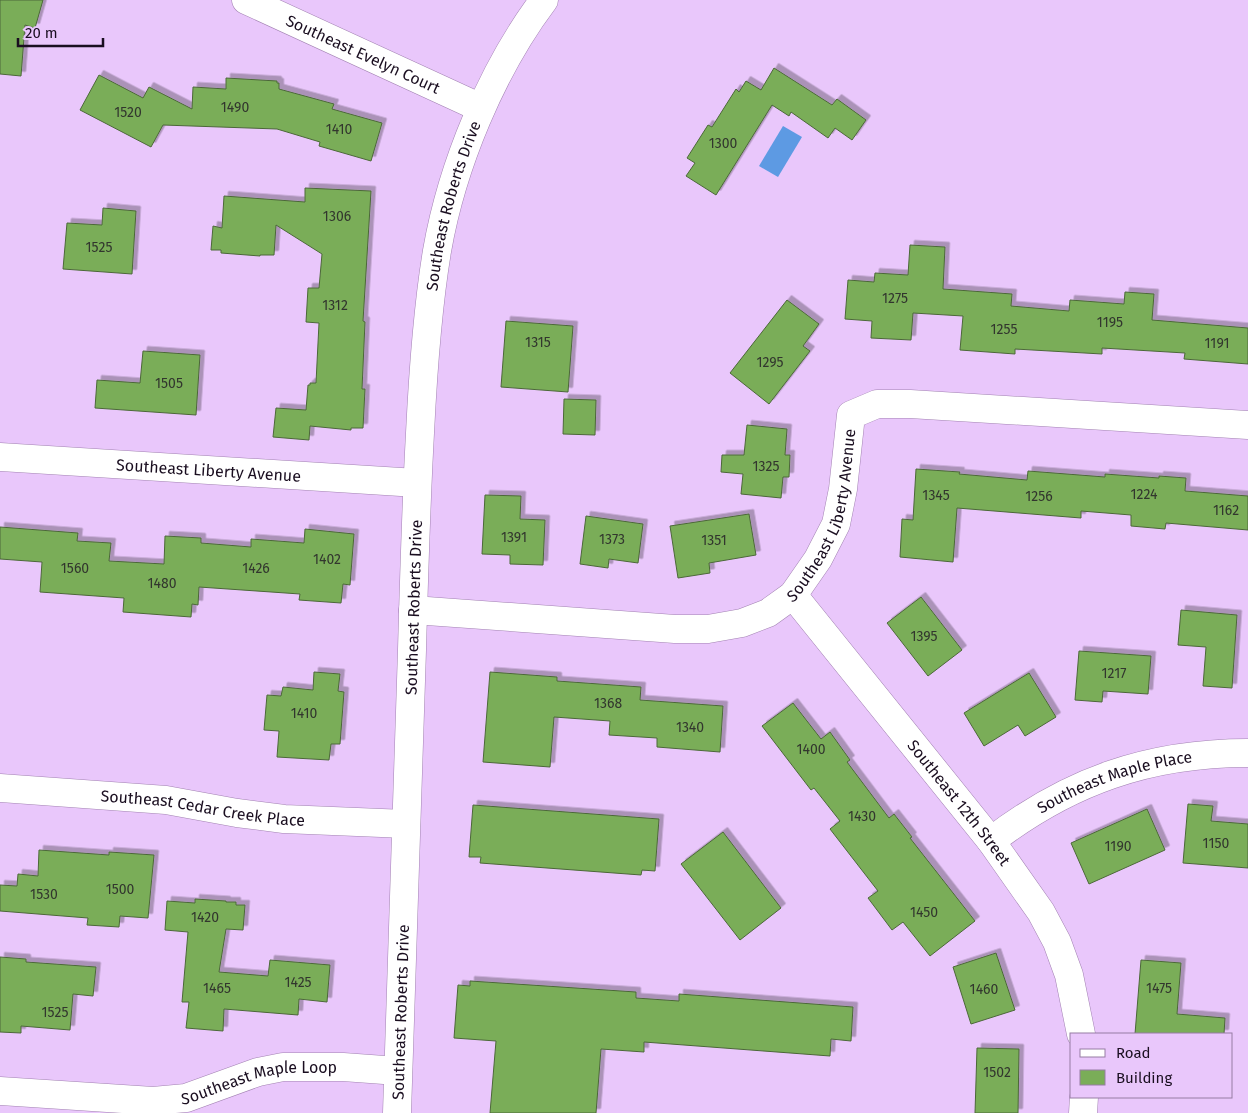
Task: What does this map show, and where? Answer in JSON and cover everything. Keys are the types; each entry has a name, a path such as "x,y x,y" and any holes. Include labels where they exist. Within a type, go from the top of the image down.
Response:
{"street":[{"name":"Southeast Evelyn Court","path":"246,0 481,108"},
{"name":"Southeast Roberts Drive","path":"397,1113 417,482 423,369 438,249 460,165 481,108 520,36 544,0"},
{"name":"Southeast Liberty Avenue","path":"413,610 675,629 708,629 742,623 768,613 794,595 818,559 836,524 843,489 851,415 877,404 910,404 1248,425"},
{"name":"Southeast Liberty Avenue","path":"0,457 417,482"},
{"name":"Southeast 12th Street","path":"794,595 991,841 1041,912 1057,942 1069,975 1082,1033"},
{"name":"Southeast Maple Place","path":"991,841 1019,820 1048,802 1079,786 1112,774 1146,764 1179,758 1213,754 1248,753"},
{"name":"Southeast Cedar Creek Place","path":"0,788 166,800 237,813 284,819 406,824"},
{"name":"Southeast Maple Loop","path":"0,1091 153,1101 186,1098 258,1072 283,1067 344,1067 398,1071"},
{"path":"1083,1113 1084,1098"}],"water":[{"path":"783,126 802,137 778,177 759,166"}],"building":[{"path":"0,0 43,0 35,28 25,25 21,76 0,74"},
{"path":"774,68 832,105 837,99 866,120 852,140 835,128 828,138 791,112 789,116 772,105 716,195 686,176 695,163 687,158 708,125 712,127 736,89 739,92 746,81 761,90"},
{"path":"99,75 143,98 149,87 192,109 193,87 226,89 226,78 277,81 279,89 334,104 332,109 382,123 371,161 319,146 320,142 277,129 163,125 151,147 80,110"},
{"path":"305,188 371,191 363,321 365,322 362,389 365,389 363,428 351,428 351,430 310,426 309,440 273,437 276,408 306,410 308,385 316,383 319,323 306,322 308,288 319,288 322,254 276,225 274,255 260,256 221,253 221,250 211,250 213,226 222,228 224,196 305,202"},
{"path":"103,208 136,211 132,274 63,269 67,223 102,225"},
{"path":"910,245 945,247 943,289 1012,294 1011,306 1069,311 1070,300 1124,304 1125,292 1154,294 1152,320 1248,328 1248,364 1184,359 1185,353 1102,348 1102,354 1015,349 1015,354 960,350 963,316 913,313 911,340 871,338 872,321 845,319 848,280 874,282 875,273 908,275"},
{"path":"787,300 819,324 803,346 810,351 769,404 730,373"},
{"path":"506,321 573,326 568,392 501,387"},
{"path":"143,351 200,355 196,415 95,408 97,380 140,383"},
{"path":"564,399 596,400 595,435 563,434"},
{"path":"747,425 787,429 785,455 790,455 789,477 783,477 781,498 741,494 743,474 721,472 722,455 744,455"},
{"path":"916,469 1027,480 1028,471 1105,477 1105,474 1186,478 1185,491 1248,496 1248,530 1166,523 1165,529 1131,526 1131,515 1081,511 1081,518 957,508 953,562 900,557 902,519 913,520"},
{"path":"485,495 521,496 520,519 545,520 543,565 510,564 510,555 482,554"},
{"path":"749,514 756,555 709,563 710,573 678,578 670,526"},
{"path":"586,516 643,524 638,563 609,559 608,568 580,564"},
{"path":"0,527 78,533 77,541 111,543 109,561 164,564 165,536 201,538 201,543 251,547 251,539 304,543 305,529 354,534 350,585 343,584 341,603 299,600 300,594 199,587 198,605 192,604 191,617 123,612 124,598 40,592 42,562 0,559"},
{"path":"921,597 962,650 928,676 887,623"},
{"path":"1181,610 1237,615 1232,688 1203,686 1206,647 1178,645"},
{"path":"1079,651 1151,656 1148,694 1103,691 1102,702 1075,700"},
{"path":"314,672 340,674 338,691 344,692 340,744 331,744 329,760 277,757 279,731 264,730 267,695 281,696 283,687 313,690"},
{"path":"490,672 557,677 557,681 641,687 640,700 723,706 720,752 657,747 657,738 609,735 610,721 554,717 550,767 483,762"},
{"path":"1029,673 1056,717 1025,736 1018,725 984,746 964,713"},
{"path":"793,703 821,739 830,732 850,760 847,762 889,818 894,814 912,837 910,838 975,921 930,956 903,922 892,930 868,898 878,891 830,829 840,821 814,788 811,790 762,726"},
{"path":"1188,804 1213,806 1211,821 1248,824 1248,868 1183,863"},
{"path":"473,805 659,819 655,871 642,870 641,875 480,863 481,857 469,857"},
{"path":"1147,809 1165,850 1089,884 1071,843"},
{"path":"723,832 781,908 740,940 681,864"},
{"path":"39,850 109,855 109,852 154,855 148,918 120,916 119,927 87,925 88,918 0,911 0,885 17,886 18,874 38,876"},
{"path":"195,899 236,902 236,905 245,905 243,930 226,929 219,972 268,976 270,960 330,965 327,1002 299,999 298,1015 224,1009 223,1031 186,1028 189,1002 182,1002 188,932 165,930 167,901 195,903"},
{"path":"996,953 1015,1010 971,1024 953,967"},
{"path":"0,957 26,959 26,962 96,967 93,996 73,994 70,1030 21,1026 21,1033 0,1032"},
{"path":"1141,960 1181,963 1177,1014 1225,1018 1224,1033 1135,1033"},
{"path":"470,981 636,992 636,998 679,1001 679,994 853,1007 851,1041 831,1039 830,1056 644,1042 644,1052 601,1049 596,1113 490,1113 496,1041 454,1038 458,985 470,986"},
{"path":"977,1048 1019,1049 1018,1113 975,1113"}]}
